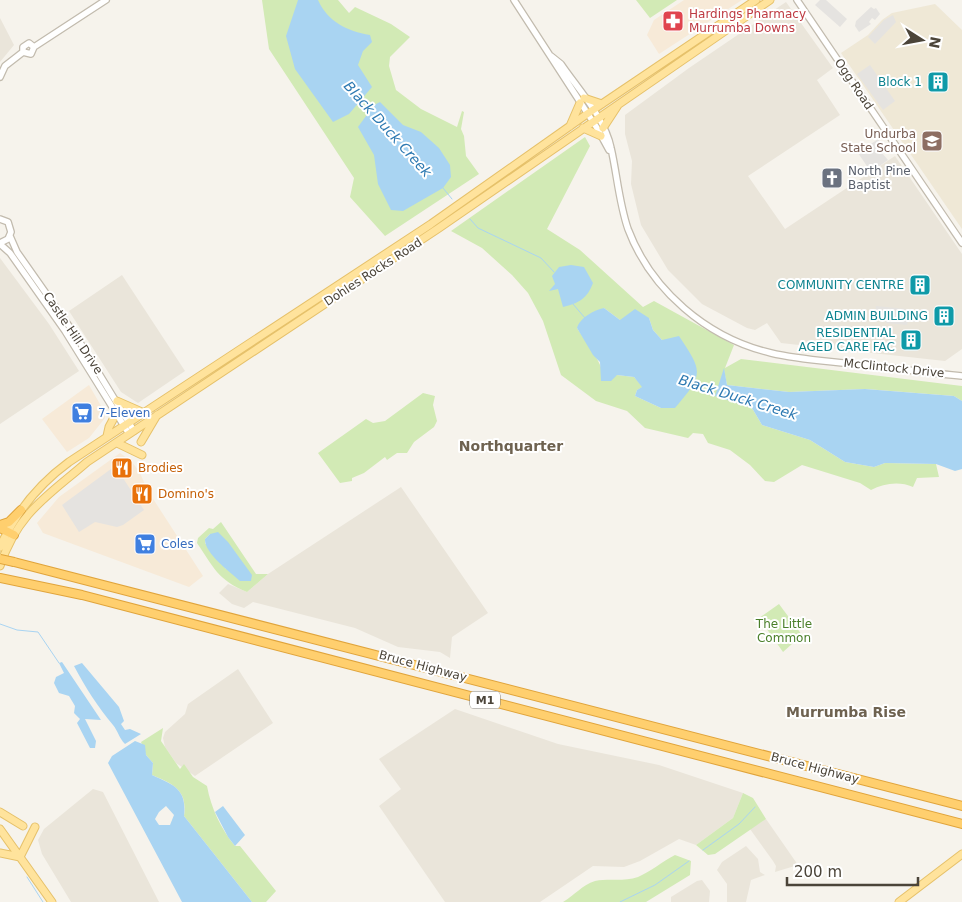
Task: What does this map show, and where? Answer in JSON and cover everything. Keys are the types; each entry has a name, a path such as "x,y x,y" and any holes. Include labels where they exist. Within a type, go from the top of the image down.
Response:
{"highway":[{"path":"0,526 9,522 21,510"},
{"path":"0,526 11,533"},
{"name":"Bruce Highway","path":"0,559 962,806"},
{"name":"Bruce Highway","path":"4,578 82,595 962,824"}],"main road":[{"name":"Dohles Rocks Road","path":"0,566 21,510 59,469 142,412 431,224 590,112 756,0"},
{"name":"Dohles Rocks Road","path":"0,547 46,494 87,462 439,228 619,102 770,0"},
{"path":"570,126 582,101 602,104"},
{"path":"583,128 602,132 619,102"},
{"path":"117,401 142,412"},
{"path":"107,436 109,427 116,414"},
{"path":"142,442 157,415"},
{"path":"117,443 142,455"},
{"path":"0,812 23,826"},
{"path":"20,857 35,826"},
{"path":"0,829 52,902"},
{"path":"0,853 20,857"},
{"path":"898,902 962,854"}],"street":[{"path":"0,77 5,66 23,52 31,54 34,47 106,0"},
{"path":"514,0 551,56 556,67 590,112"},
{"name":"Ogg Road","path":"797,0 962,243"},
{"name":"McClintock Drive","path":"590,112 602,132 611,153 628,230 646,265 668,294 708,324 743,344 788,356 962,376"},
{"name":"Castle Hill Drive","path":"0,219 10,225 10,236 17,252 68,324 117,401 132,432"},
{"path":"0,243 5,242 10,236"},
{"name":"Castle Hill Drive","path":"0,243 10,253 58,321 116,414 126,423"}],"shaded area":[{"path":"684,0 742,0 659,54 647,35 654,20"},
{"path":"820,0 826,0 847,19 840,27 815,5"},
{"path":"786,2 833,68 817,80 840,115 748,176 785,229 895,156 962,254 962,349 945,361 781,343 767,323 755,330 747,328 702,304 668,270 641,225 631,184 632,161 625,134 625,115 689,68"},
{"name":"Undurba State School","path":"935,4 962,30 962,229 841,53 868,35 882,20 892,13"},
{"path":"871,7 876,8 880,14 875,20 872,18 869,22 871,24 859,32 855,26 856,21"},
{"path":"893,15 896,22 875,44 868,37 884,20"},
{"path":"0,18 14,45 0,62"},
{"path":"870,65 895,101 883,110 857,74"},
{"path":"878,139 885,151 882,153 888,160 871,172 858,153"},
{"path":"0,258 49,324 79,371 0,424"},
{"path":"122,275 185,371 138,403 121,392 69,311"},
{"path":"876,306 906,309 906,316 919,317 919,322 908,321 907,325 886,323 886,319 875,317"},
{"name":"7-Eleven","path":"89,385 104,411 105,418 89,438 67,452 42,419"},
{"path":"120,453 131,461 139,471 148,491 203,576 189,587 43,533 37,523 59,497"},
{"path":"115,466 144,510 123,525 117,527 95,522 79,532 62,505"},
{"path":"401,487 488,613 452,637 450,658 440,652 398,647 355,628 253,602 244,608 232,604 219,593 228,584 247,592 268,574"},
{"path":"238,669 273,723 195,776 176,763 165,747 163,738 165,732 185,714 188,704"},
{"path":"455,709 558,744 659,765 743,793 733,818 696,845 679,839 640,861 624,867 593,866 540,902 445,902 379,806 401,789 379,759"},
{"path":"93,789 103,792 159,902 71,902 42,854 38,840 44,829"},
{"path":"766,819 798,865 775,872 776,866 750,829"},
{"path":"746,846 758,859 760,872 765,875 751,880 746,902 727,902 727,884 717,870 722,862"},
{"path":"702,880 710,891 709,902 671,902 671,897 697,881"}],"green space":[{"path":"262,0 338,0 349,13 355,7 391,24 410,37 390,57 389,66 396,90 421,109 457,127 462,111 464,112 461,129 464,136 466,156 479,174 385,236 350,197 354,178 269,49"},
{"path":"636,0 677,0 650,18"},
{"path":"585,137 590,146 547,229 580,250 643,307 654,301 734,345 725,368 741,359 962,386 962,401 954,396 866,389 789,392 727,385 724,370 716,396 752,408 762,425 810,440 845,462 874,467 885,463 936,464 939,477 917,478 913,487 903,484 892,484 871,490 860,483 802,465 774,482 765,481 750,465 730,450 708,443 703,434 693,433 688,438 645,428 627,411 596,401 561,375 543,321 528,293 512,275 482,248 451,231","holes":["604,308 620,320 649,318 653,330 662,340 661,408 635,396 637,390 643,387 634,377 617,375 602,370 595,355 577,328"]},
{"path":"423,393 435,396 433,405 437,421 434,427 414,442 407,453 397,453 387,460 385,457 364,473 352,478 352,481 340,483 318,453 366,419 373,423 385,421"},
{"path":"221,522 256,574 268,574 247,592 223,578 197,543 198,538 209,528 213,529","holes":["210,534 226,542 226,569 205,543 205,539"]},
{"name":"The Little Common","path":"779,604 802,635 783,652 759,618"},
{"path":"163,728 161,741 180,769 184,764 193,777 207,786 217,818 225,833 235,846 240,846 276,891 266,902 252,902 184,816 185,807 181,794 172,785 152,775 153,763 146,755 141,742"},
{"path":"743,793 753,798 766,819 715,854 708,855 696,845 733,818"},
{"path":"675,855 691,861 690,875 646,902 563,902 590,883 600,880 638,877"}],"water":[{"path":"298,0 318,0 322,8 333,20 346,28 370,35 372,42 363,51 358,65 372,87 349,114 333,122 295,69 286,36"},
{"path":"380,102 403,125 421,132 439,148 450,165 451,177 443,188 403,211 391,210 378,184 374,155 358,127 374,105"},
{"path":"571,265 584,267 593,283 585,297 574,304 563,307 558,289 549,291 555,284 552,276 559,267"},
{"path":"604,308 620,320 635,309 649,318 653,330 662,340 679,336 693,358 697,373 691,387 675,408 661,408 635,396 637,390 642,387 634,377 617,375 611,381 601,381 600,362 593,355 577,328 588,315"},
{"path":"724,368 727,385 789,392 865,389 954,396 962,401 962,469 955,471 936,464 885,463 874,467 845,462 810,440 762,425 752,408 715,396"},
{"path":"218,532 228,542 252,575 251,581 240,581 213,556 205,539 210,534"},
{"path":"62,662 101,720 85,719 96,741 95,748 90,748 77,723 80,719 74,713 75,706 69,696 59,693 54,683 56,677 64,673 59,663"},
{"path":"82,663 119,707 124,721 121,724 125,730 130,729 141,734 125,744 123,742 115,727 92,697 74,666"},
{"path":"135,741 145,745 146,755 153,763 152,775 173,785 181,794 184,816 252,902 182,902 108,763 112,756","holes":["166,806 174,815 170,825 159,825 155,819"]},
{"path":"223,806 245,835 235,846 215,812"}],"waterway":[{"name":"Black Duck Creek","path":"360,101 369,112"},
{"name":"Black Duck Creek","path":"443,188 452,199"},
{"name":"Black Duck Creek","path":"470,219 478,228 541,258 554,272"},
{"name":"Black Duck Creek","path":"573,304 585,318"},
{"name":"Black Duck Creek","path":"694,382 718,389"},
{"path":"0,624 17,630 38,632 59,663"},
{"path":"703,850 739,824 755,807"},
{"path":"620,902 655,885 689,861"},
{"path":"27,877 43,902"}],"place":[{"name":"Hardings Pharmacy Murrumba Downs","path":"673,21"},
{"name":"Block 1","path":"938,82"},
{"name":"Undurba State School","path":"932,141"},
{"name":"North Pine Baptist","path":"832,178"},
{"name":"COMMUNITY CENTRE","path":"920,285"},
{"name":"ADMIN BUILDING","path":"944,316"},
{"name":"RESIDENTIAL AGED CARE FAC","path":"911,340"},
{"name":"7-Eleven","path":"82,413"},
{"name":"Brodies","path":"122,468"},
{"name":"Domino's","path":"142,494"},
{"name":"Coles","path":"145,544"}],"district":[{"name":"Northquarter","path":"511,446"},
{"name":"Murrumba Rise","path":"846,712"}]}
